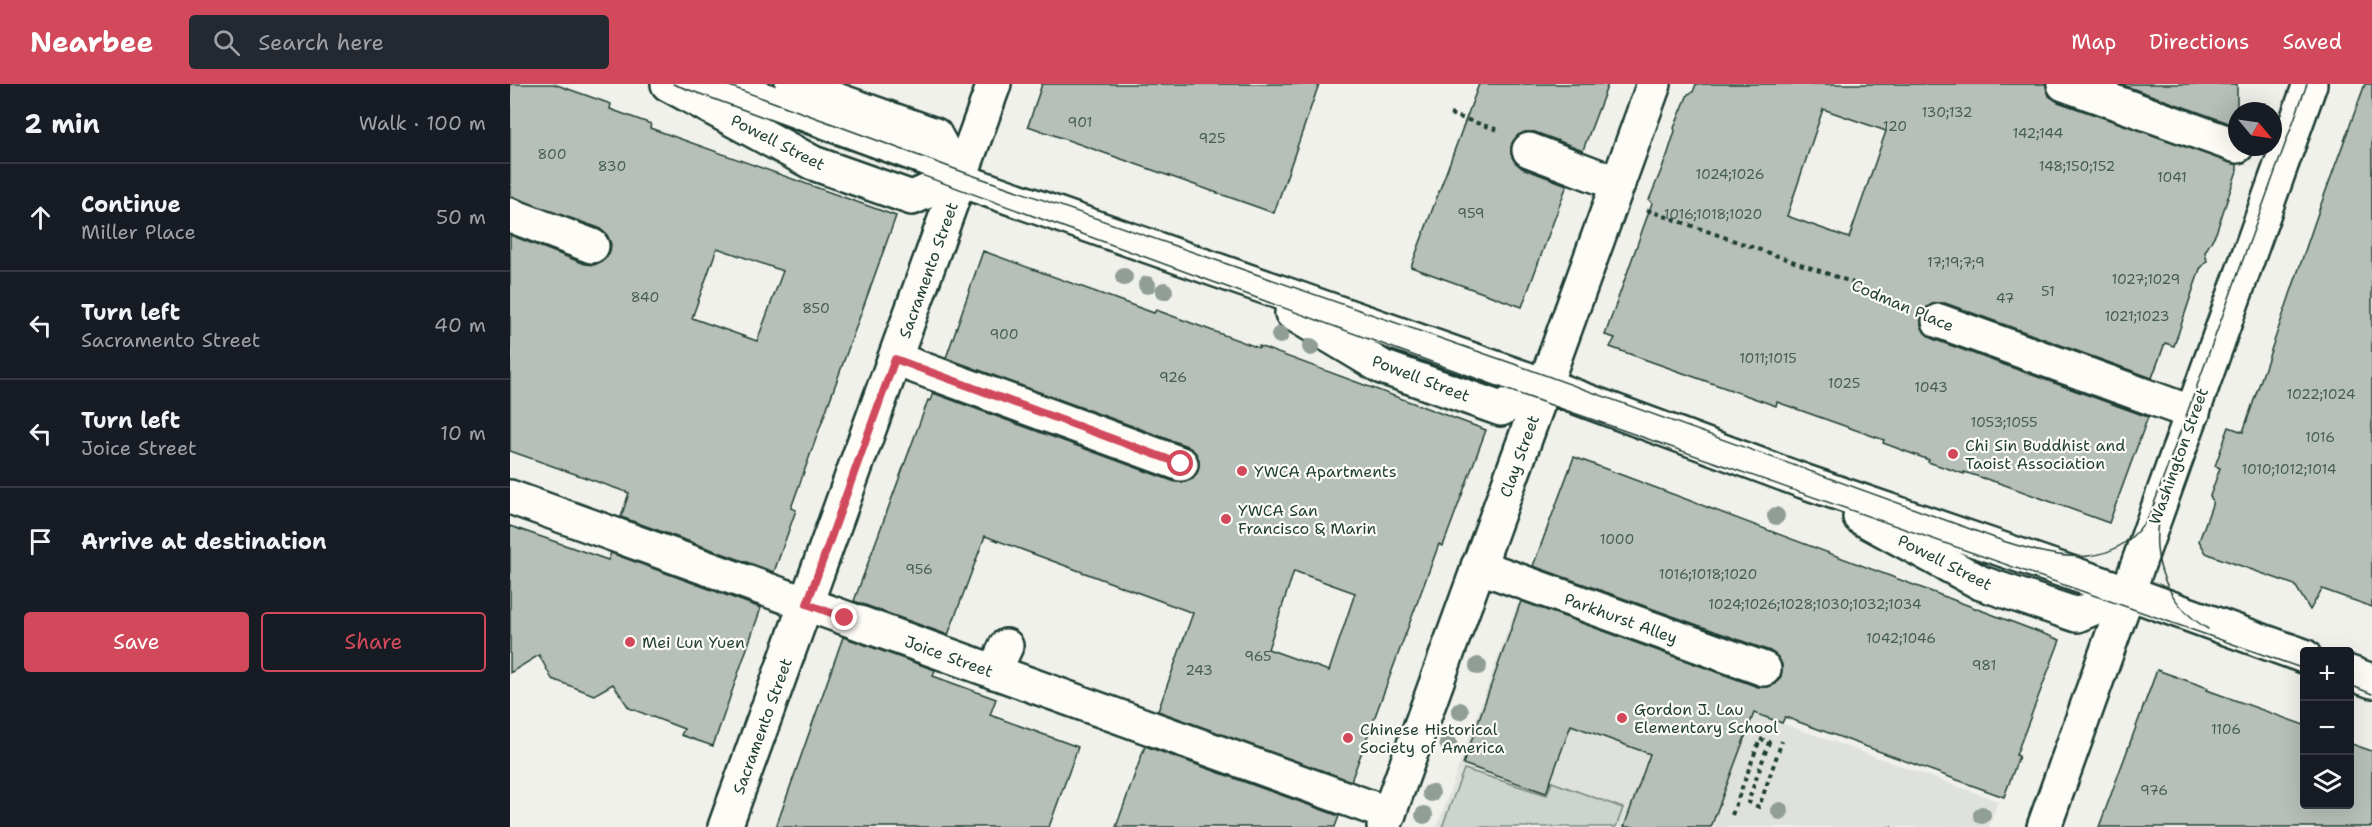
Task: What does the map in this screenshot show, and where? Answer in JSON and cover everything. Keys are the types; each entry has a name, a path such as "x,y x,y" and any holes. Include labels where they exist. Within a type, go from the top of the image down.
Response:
{"street":[{"name":"Powell Street","path":"668,84 813,164 912,198 946,183 960,180 1240,280 1382,367 1501,409 1544,385 1803,481 2300,655"},
{"path":"721,84 926,159 960,180"},
{"path":"792,84 935,135 960,180"},
{"name":"Sacramento Street","path":"725,827 994,84"},
{"name":"Clay Street","path":"1386,821 1654,84"},
{"path":"2064,84 2228,143"},
{"name":"Washington Street","path":"2044,827 2310,84"},
{"path":"1529,150 1615,191"},
{"path":"2264,156 2282,162"},
{"path":"510,216 592,246"},
{"name":"Codman Place","path":"1939,321 2193,413"},
{"path":"895,359 1181,464"},
{"name":"Joice Street","path":"510,497 807,604 1000,659 1112,702 1386,821"},
{"name":"Parkhurst Alley","path":"1479,566 1764,669"},
{"path":"2354,674 2372,681"}],"path":[{"name":"Codman Place","path":"1615,191 1851,282 1939,321"},
{"path":"1732,815 1760,739 1769,742 1748,802 1759,807 1782,741"}],"shaded area":[{"name":"Gordon J. Lau Elementary School","path":"1517,604 1757,690 1749,711 1998,801 1989,827 1437,827"},
{"path":"1464,769 1547,795 1552,782 1623,808 1616,827 1442,827"}],"building":[{"path":"510,84 554,84 611,104 610,109 651,124 650,128 896,216 791,508 796,510 774,572 621,517 629,493 510,451 510,235 585,264 594,265 604,260 610,252 611,244 607,235 599,228 510,197","holes":["717,248 783,271 757,341 692,318"]},
{"path":"1042,84 1319,84 1274,213 1028,126"},
{"path":"1479,84 1608,84 1583,150 1535,132 1518,135 1512,143 1511,154 1522,168 1567,185 1522,307 1411,267"},
{"path":"1696,84 2046,84 2049,96 2058,102 2237,164 2237,171 2216,233 2205,252 2207,261 2200,269 2174,346 2165,343 2152,378 1945,303 1935,303 1927,307 1922,314 1921,325 1925,333 1933,339 2148,417 2109,523 2002,484 1928,462 1929,460 1883,443 1884,440 1777,402 1776,406 1610,347 1615,338 1605,335 1652,203 1649,200 1667,156 1674,128 1688,94 1693,92","holes":["1823,109 1886,131 1849,238 1787,216"]},
{"path":"2120,84 2237,84 2237,102 2228,102 2228,123"},
{"path":"2365,84 2372,84 2372,607 2322,589 2310,610 2295,585 2206,553 2199,541 2213,502 2210,496 2220,468 2215,466 2229,427 2243,432"},
{"path":"983,251 1154,313 1156,310 1259,348 1259,346 1486,430 1443,546 1439,544 1351,781 1158,711 1193,613 985,536 948,635 854,601 928,400 930,401 933,393 1175,482 1193,479 1198,471 1199,460 1195,452 1187,446 946,358","holes":["1294,571 1355,593 1329,671 1268,649"]},
{"path":"1574,457 2060,640 2016,755 2019,756 2004,797 1785,717 1782,723 1754,713 1711,827 1624,827 1650,754 1571,725 1546,793 1463,764 1521,601 1758,687 1776,684 1781,676 1782,665 1778,657 1770,651 1533,566"},
{"name":"Mei Lun Yuen","path":"510,526 608,560 611,553 761,608 713,746 681,735 684,729 629,708 613,684 594,695 552,679 539,655 510,673"},
{"path":"843,637 935,670 933,676 996,699 990,715 1078,747 1049,827 776,827"},
{"path":"2157,670 2300,724 2300,809 2354,809 2354,745 2372,751 2372,827 2099,827"},
{"path":"1145,746 1339,816 1335,827 1116,827"}],"tram line":[{"path":"673,84 1508,390 2300,668"},
{"path":"724,84 963,172 1517,365 2006,542 2067,556 2105,553 2122,545 2137,532 2151,512 2307,84"},
{"path":"2164,499 2157,537 2162,573 2179,604 2192,618 2208,629"},
{"path":"2354,687 2372,694"}],"place":[{"name":"Chi Sin Buddhist and Taoist Association","path":"1953,454"},
{"name":"YWCA Apartments","path":"1242,471"},
{"name":"YWCA San Francisco & Marin","path":"1226,519"},
{"name":"Mei Lun Yuen","path":"630,642"},
{"name":"Gordon J. Lau Elementary School","path":"1622,718"},
{"name":"Chinese Historical Society of America","path":"1348,738"}],"route":[{"path":"845,618 807,604 895,359 1181,464"}]}
